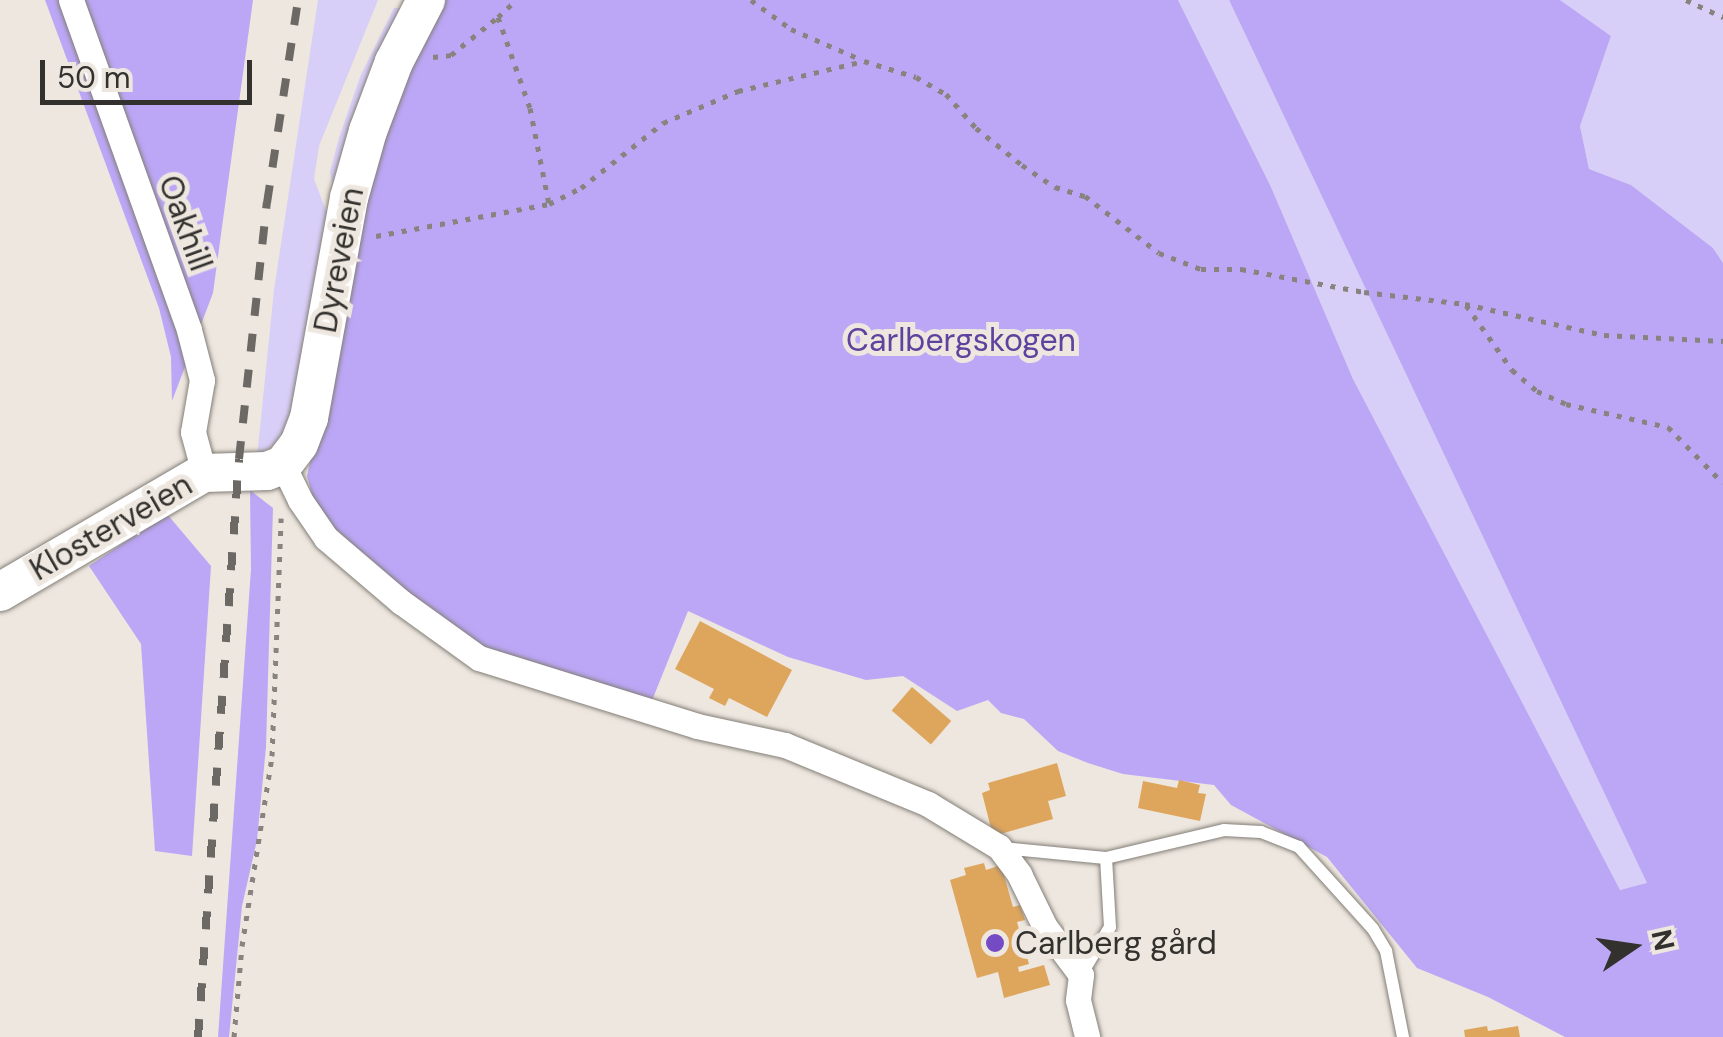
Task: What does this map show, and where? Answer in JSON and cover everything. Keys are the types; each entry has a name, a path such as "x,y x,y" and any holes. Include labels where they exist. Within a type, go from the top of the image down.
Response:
{"main road":[{"name":"Dyreveien","path":"283,465 299,444 309,418 340,244 368,131 394,62 426,0"},
{"path":"214,472 267,470 283,465"},
{"name":"Klosterveien","path":"0,592 214,472"}],"street":[{"name":"Oakhill","path":"71,0 189,330 202,380 193,432 214,472"},
{"path":"283,465 300,500 326,538 401,602 480,658 697,726 785,746 928,804 999,847 1020,874 1045,927 1081,974 1078,1000 1088,1037"}],"lane":[{"path":"999,847 1106,858 1224,830 1262,832 1299,847 1372,928 1386,951 1402,1037"},
{"path":"1081,974 1110,927 1106,858"}],"path":[{"path":"394,62 451,54 516,0"},
{"path":"751,0 790,29 864,61 916,77 946,94 1000,148 1055,187 1085,196 1158,253 1201,269 1241,269 1364,292 1465,304 1604,335 1723,342"},
{"path":"1686,0 1723,16"},
{"path":"498,18 530,108 549,204"},
{"path":"340,244 442,220 549,204 582,188 663,123 738,91 864,61"},
{"path":"1465,304 1512,370 1537,390 1566,404 1668,427 1723,483"},
{"path":"234,1037 242,946 272,756 283,465"}],"shaded area":[{"path":"318,0 378,0 319,146 314,179 330,221 301,400 282,439 257,457 274,290"},
{"path":"1178,0 1229,0 1648,884 1619,890 1353,379 1271,187"},
{"path":"1560,0 1723,0 1723,263 1713,248 1631,185 1589,169 1580,126 1611,36"},
{"path":"394,8 404,8 334,192 330,172 339,138 360,77"}],"green space":[{"path":"45,0 253,0 213,293 172,401 171,357 159,308"},
{"name":"Carlbergskogen","path":"440,0 1178,0 1271,187 1353,379 1620,890 1647,883 1229,0 1560,0 1611,36 1580,126 1589,169 1631,185 1713,248 1723,263 1723,1037 1565,1037 1488,997 1417,968 1327,857 1231,805 1214,785 1123,774 1088,763 1058,751 1024,719 1001,713 988,700 957,711 903,676 866,680 788,657 688,611 651,703 494,656 420,606 339,535 315,505 307,476 384,120"},
{"path":"250,490 273,508 266,747 257,840 242,906 229,1037 218,1037 251,569"},
{"path":"167,514 211,566 192,856 155,851 141,644 89,566"}],"building":[{"path":"700,621 792,670 767,717 729,698 725,706 709,698 714,689 675,669"},
{"path":"912,687 951,721 931,745 892,710"},
{"path":"1057,763 1066,796 1048,801 1053,819 993,836 982,793 990,790 988,783"},
{"path":"1179,780 1200,785 1198,793 1206,794 1200,821 1138,808 1143,781 1177,788"},
{"name":"Carlberg gård","path":"984,863 986,870 1001,865 1013,907 1020,905 1025,920 1017,922 1029,964 1018,967 1019,972 1044,965 1050,985 1004,998 998,972 977,978 950,880 966,875 964,868"},
{"path":"1487,1026 1488,1031 1518,1026 1520,1037 1465,1037 1464,1030"}],"railway":[{"path":"198,1037 239,459 267,203 298,0"}],"place":[{"name":"Carlberg gård","path":"995,943"}]}
